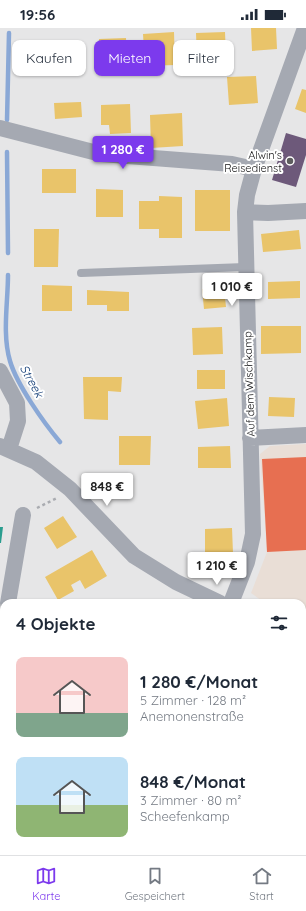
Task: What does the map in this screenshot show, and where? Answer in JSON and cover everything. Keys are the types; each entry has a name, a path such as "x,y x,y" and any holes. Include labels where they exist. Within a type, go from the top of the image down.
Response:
{"street":[{"name":"Auf dem Wischkamp","path":"233,599 247,562 253,534 245,267 245,212 247,195 254,169 305,28"},
{"path":"0,128 101,154 232,164 254,169"},
{"path":"245,212 268,213 306,211"},
{"path":"0,371 17,403 18,421 4,448 36,462 70,489 134,556 176,582 212,599"},
{"path":"250,438 306,435"},
{"path":"9,599 24,515"}],"lane":[{"path":"81,273 245,267"}],"path":[{"path":"24,515 62,496 70,489"}],"shaded area":[{"path":"306,444 306,599 259,599 251,593 267,552 260,454 270,446"}],"building: Wohnen":[{"path":"251,28 276,28 277,49 252,51"},
{"path":"174,32 173,65 165,65 165,40 143,40 143,34"},
{"path":"225,32 225,40 196,40 196,33"},
{"path":"126,38 126,40 99,40"},
{"path":"256,76 258,103 229,105 227,77"},
{"path":"302,89 306,90 306,113 295,109"},
{"path":"81,102 82,117 55,119 54,103"},
{"path":"130,104 131,133 110,134 109,125 101,125 101,105"},
{"path":"182,113 183,146 151,148 150,115"},
{"path":"42,169 76,169 76,193 42,193"},
{"path":"96,189 123,190 123,217 96,217"},
{"path":"195,190 230,190 230,231 195,231"},
{"path":"159,196 182,197 182,238 159,238 159,229 139,229 139,201 159,201"},
{"path":"34,229 59,229 58,267 34,267"},
{"path":"299,230 301,249 263,252 261,234"},
{"path":"300,281 300,298 268,299 268,282"},
{"path":"42,285 72,286 72,311 42,311"},
{"path":"224,287 226,307 204,309 202,289"},
{"path":"87,290 129,292 129,311 107,311 107,305 87,305"},
{"path":"261,326 301,326 301,353 261,354"},
{"path":"222,327 223,354 193,355 192,328"},
{"path":"197,370 225,370 225,389 197,389"},
{"path":"83,377 122,377 121,392 108,391 108,420 84,419"},
{"path":"269,397 295,398 294,417 268,416"},
{"path":"227,398 229,426 198,429 195,401"},
{"path":"119,436 151,436 150,465 119,465"},
{"path":"230,446 231,468 198,468 198,447"},
{"path":"63,516 77,537 57,549 44,528"},
{"path":"232,528 233,553 205,554 205,529"},
{"path":"92,550 107,576 85,589 80,580 71,585 74,591 60,599 57,599 45,577"}],"building: Handel":[{"path":"306,457 306,550 267,552 262,459"}],"building: Büros":[{"path":"286,133 306,139 306,155 296,187 272,180"}],"building: Schulen":[{"path":"0,527 3,527 1,543 0,543"}],"waterway":[{"name":"Streek","path":"7,120 9,33"},
{"name":"Streek","path":"7,152 8,253"},
{"name":"Streek","path":"8,275 6,340 10,361 25,392 46,425 60,442"}],"place":[{"name":"Alwin's Reisedienst","path":"290,161"}]}
